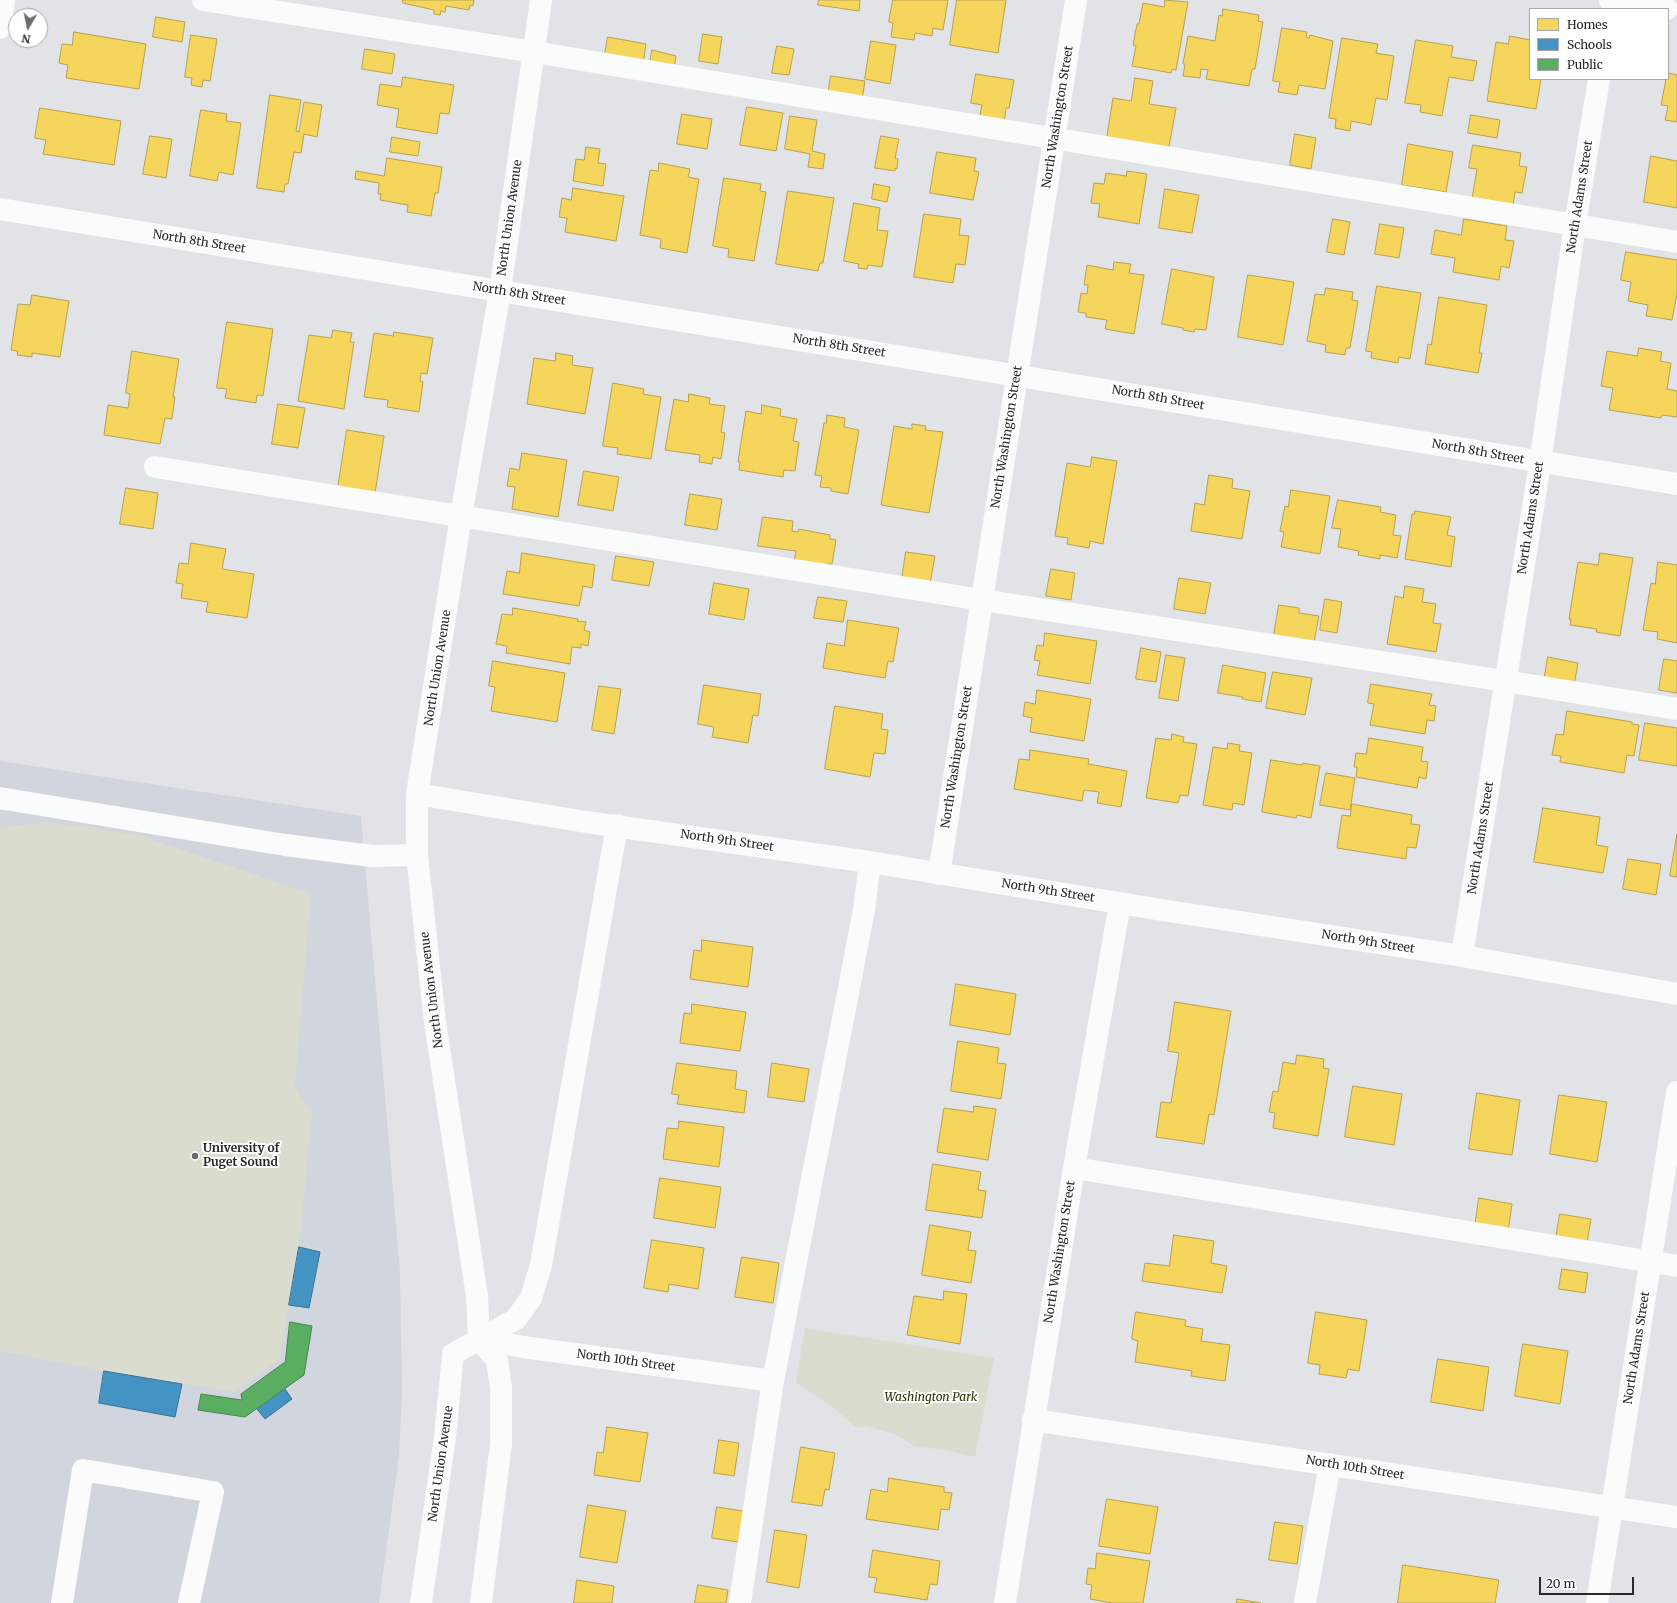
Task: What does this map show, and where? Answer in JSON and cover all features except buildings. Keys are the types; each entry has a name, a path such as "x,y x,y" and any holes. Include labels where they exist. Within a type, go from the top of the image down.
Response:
{"street":[{"path":"0,28 4,0"},
{"path":"203,0 534,52 1677,242"},
{"name":"North Union Avenue","path":"479,1339 477,1296 435,1022 417,855 418,794 461,516 500,291 541,0"},
{"name":"North Washington Street","path":"939,874 1076,0"},
{"path":"1612,0 1662,8"},
{"name":"North Adams Street","path":"1462,956 1599,80"},
{"name":"North 8th Street","path":"0,209 1017,375 1540,463 1677,484"},
{"path":"155,467 982,600 1677,708"},
{"name":"North 9th Street","path":"418,794 586,822 616,825 870,862 1120,903 1462,956 1677,994"},
{"path":"0,798 285,845 372,856 417,855"},
{"name":"North Union Avenue","path":"421,1603 445,1438 453,1354 516,1320 531,1298 541,1265 616,825"},
{"path":"740,1603 772,1381 864,910 870,862"},
{"name":"North Washington Street","path":"1005,1603 1074,1168 1120,903"},
{"name":"North Adams Street","path":"1597,1603 1677,1092"},
{"path":"1074,1168 1677,1266"},
{"path":"479,1339 497,1360 501,1388 501,1444 481,1603"},
{"name":"North 10th Street","path":"479,1339 523,1347 772,1381"},
{"name":"North 10th Street","path":"1033,1420 1677,1517"},
{"path":"1305,1603 1330,1464"},
{"path":"62,1603 83,1470 213,1492 189,1603"}],"shaded area":[{"name":"University of Puget Sound","path":"0,761 361,816 400,1272 402,1392 399,1456 379,1603 0,1603"}],"green space":[{"path":"48,822 139,835 311,894 295,1087 312,1112 299,1247 280,1359 234,1392 104,1371 0,1351 0,828"},
{"name":"Washington Park","path":"805,1328 994,1358 975,1457 945,1450 914,1446 895,1434 866,1426 857,1428 831,1406 796,1383"}],"place":[{"name":"University of Puget Sound","path":"195,1156"}]}
